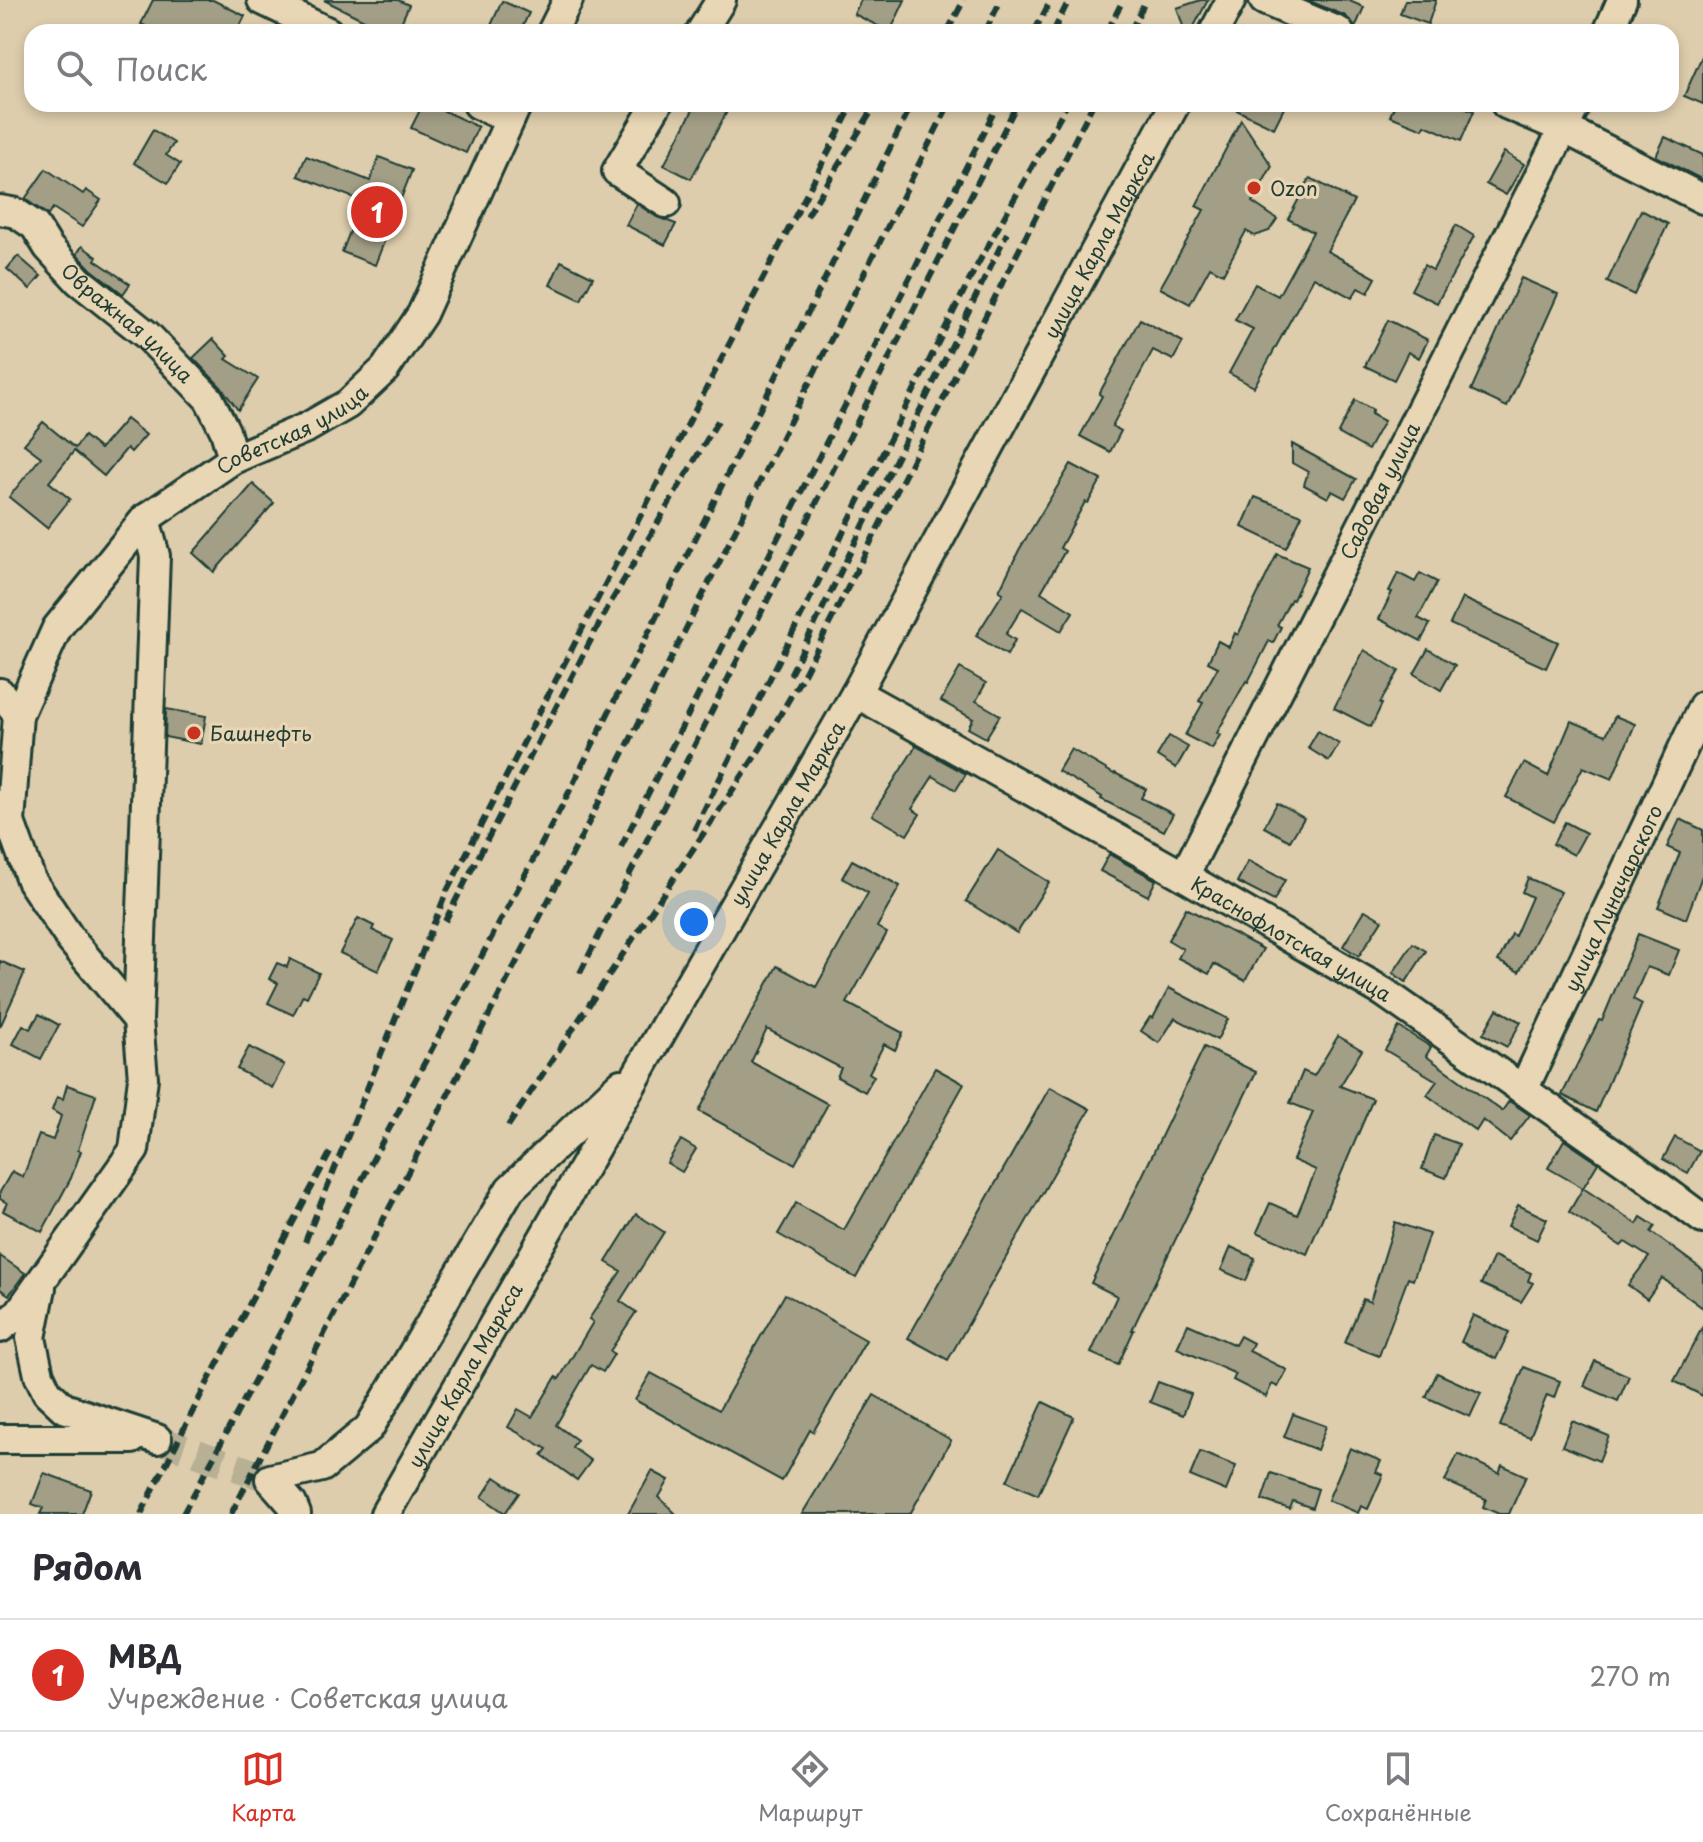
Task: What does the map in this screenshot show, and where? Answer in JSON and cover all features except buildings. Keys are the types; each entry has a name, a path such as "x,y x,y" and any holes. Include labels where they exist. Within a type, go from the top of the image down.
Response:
{"street":[{"path":"262,0 312,24"},
{"path":"556,24 568,0"},
{"path":"706,24 721,0"},
{"path":"1218,24 1231,0"},
{"path":"1264,0 1320,24"},
{"path":"1612,24 1622,0"},
{"name":"Советская улица","path":"5,825 18,715 57,628 145,519 233,459 308,427 348,404 385,369 422,314 513,112"},
{"path":"652,112 617,171 666,203"},
{"name":"улица Карла Маркса","path":"385,1514 856,693 1171,112"},
{"path":"1546,112 1571,117 1703,199"},
{"name":"Садовая улица","path":"1184,876 1571,117"},
{"name":"Овражная улица","path":"0,210 16,213 35,226 48,247 79,281 147,335 209,399 225,431 233,459"},
{"path":"0,1328 18,1314 134,1150 143,1078 138,1020 155,556 145,519"},
{"path":"0,693 18,715"},
{"name":"Краснофлотская улица","path":"856,693 1184,876 1385,993 1703,1219"},
{"name":"улица Луначарского","path":"1523,1090 1703,706"},
{"path":"5,825 31,880 71,940 138,1020"},
{"path":"296,1514 292,1504 270,1479 322,1467 369,1428 510,1189 642,1065"},
{"path":"0,1439 157,1439 64,1408 47,1392 39,1375 31,1338 42,1279"}],"tunnel":[{"path":"157,1439 270,1479"}],"railway":[{"path":"951,24 964,0"},
{"path":"989,24 1001,0"},
{"path":"1038,24 1051,0"},
{"path":"1057,24 1069,0"},
{"path":"1111,24 1123,0"},
{"path":"1134,24 1146,0"},
{"path":"305,1242 447,891 849,112"},
{"path":"807,216 871,112"},
{"path":"183,1514 563,804 908,112"},
{"path":"231,1514 590,820 945,112"},
{"path":"621,847 994,112"},
{"path":"580,973 1013,112"},
{"path":"694,830 974,271 1063,112"},
{"path":"508,1126 760,749 805,672 1089,112"},
{"path":"790,675 1007,233"},
{"path":"445,921 608,607 719,419"},
{"path":"141,1514 330,1153"}],"place":[{"name":"Ozon","path":"1254,188"},
{"name":"МВД","path":"377,212"},
{"name":"Башнефть","path":"194,733"}]}
